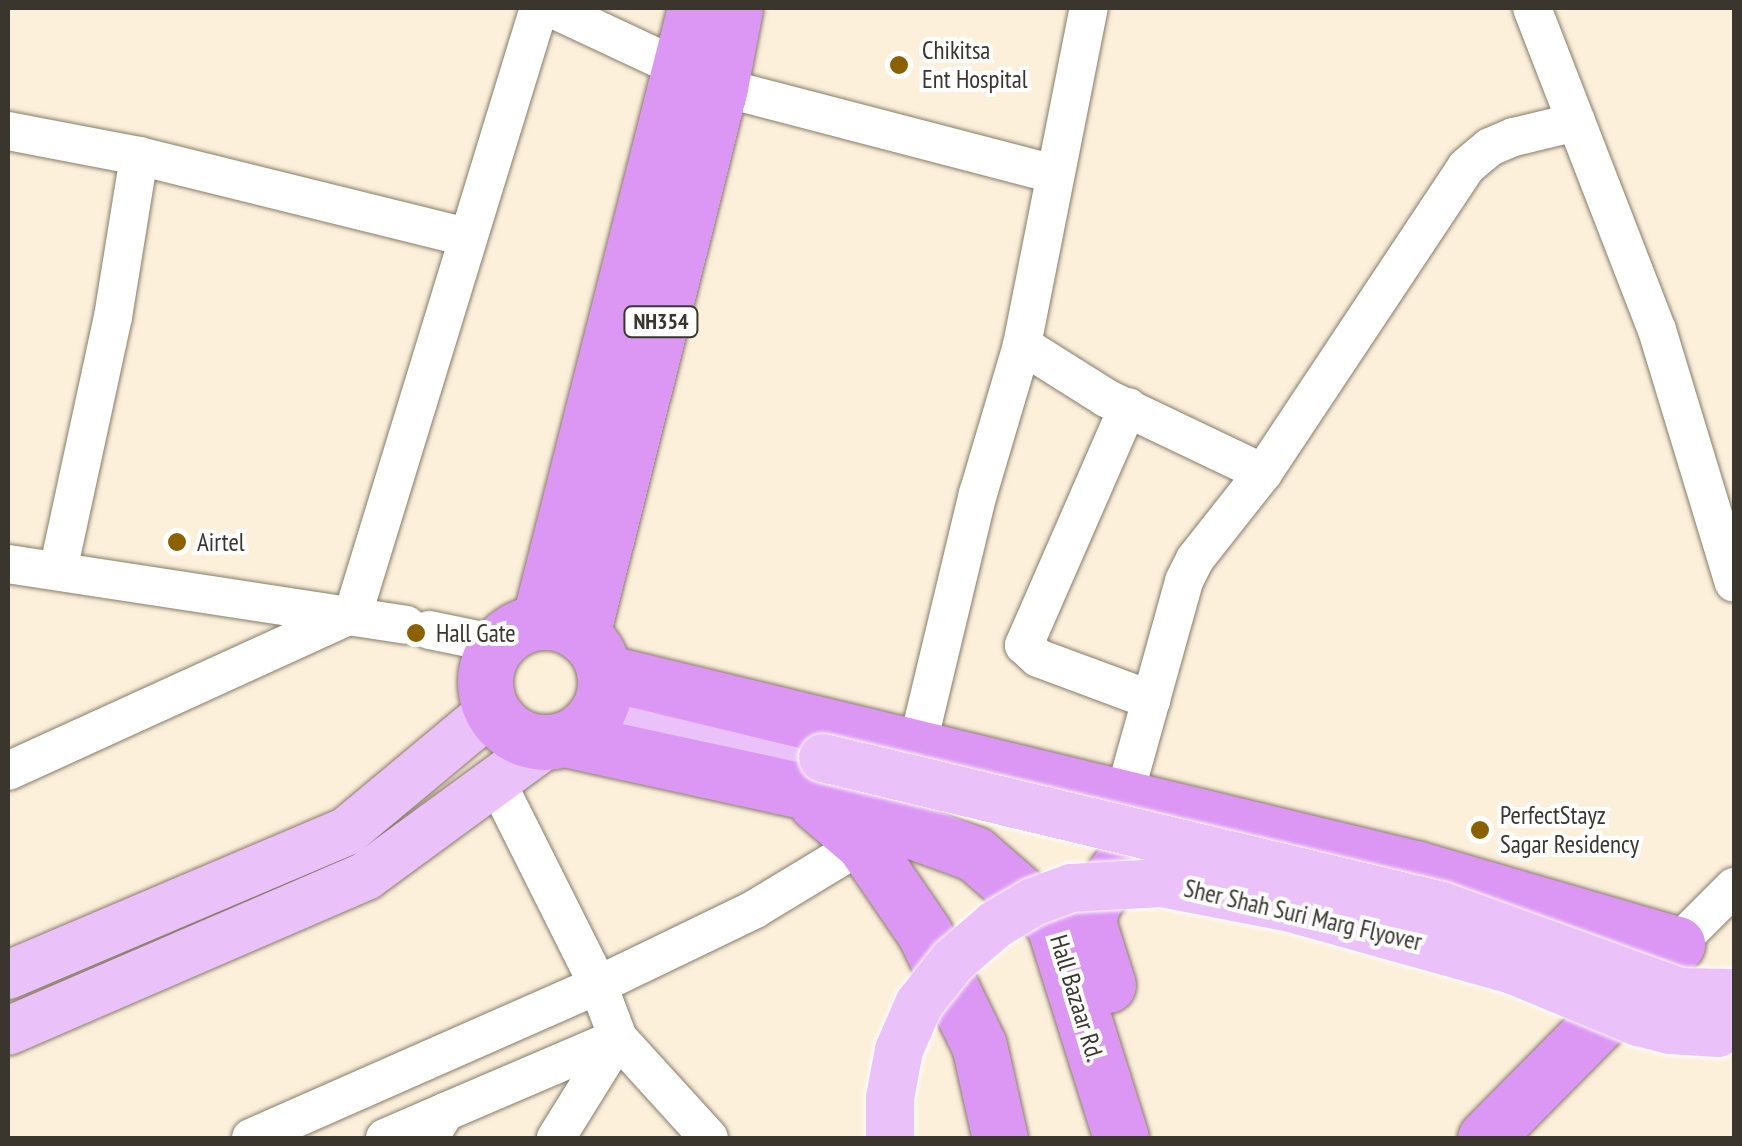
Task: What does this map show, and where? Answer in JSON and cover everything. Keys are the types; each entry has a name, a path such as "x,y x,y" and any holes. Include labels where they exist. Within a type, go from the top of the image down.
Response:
{"highway":[{"name":"NH354","path":"695,8 700,78"},
{"name":"NH354","path":"562,680 700,78 735,8"},
{"path":"492,710 516,734 562,680 918,749 1415,868 1678,944 1485,1138"},
{"name":"Hall Bazaar Rd.","path":"562,680 812,774 881,833 976,854 1054,922 1121,1138"},
{"path":"1142,805 1088,922 1158,1138"},
{"path":"881,833 979,1045 1000,1138"}],"main road":[{"path":"8,1031 366,876 496,781 562,680"},
{"path":"8,975 347,831 492,710"},
{"name":"Sher Shah Suri Marg Flyover","path":"812,774 1442,906 1680,992 1734,993"},
{"name":"Sher Shah Suri Marg Flyover","path":"890,1138 890,1098 899,1050 919,1004 953,961 996,924 1032,902 1071,888 1162,884 1291,908 1513,970 1638,1022 1670,1030 1734,1034"}],"street":[{"path":"8,771 353,614 539,8"},
{"path":"551,8 700,78 1055,174"},
{"path":"250,1138 598,985 755,908 881,833 918,749 978,494 1022,345 1090,8"},
{"path":"1532,8 1657,330 1734,583"},
{"path":"1142,805 1151,700 1184,581 1196,559 1263,474 1466,167 1490,147 1576,122"},
{"path":"8,132 140,156 467,237"},
{"path":"58,571 113,317 140,156"},
{"path":"1022,345 1066,375 1263,474"},
{"path":"1128,407 1024,645 1038,658 1151,700"},
{"path":"8,564 353,614 418,628 562,680"},
{"path":"496,781 598,985 618,1038 710,1138"},
{"path":"1678,944 1734,887"},
{"path":"385,1138 438,1125 618,1038"},
{"path":"556,1138 618,1038"}],"place":[{"name":"Chikitsa Ent Hospital","path":"899,65"},
{"name":"Airtel","path":"177,542"},
{"name":"Hall Gate","path":"416,633"},
{"name":"PerfectStayz Sagar Residency","path":"1480,830"}]}
